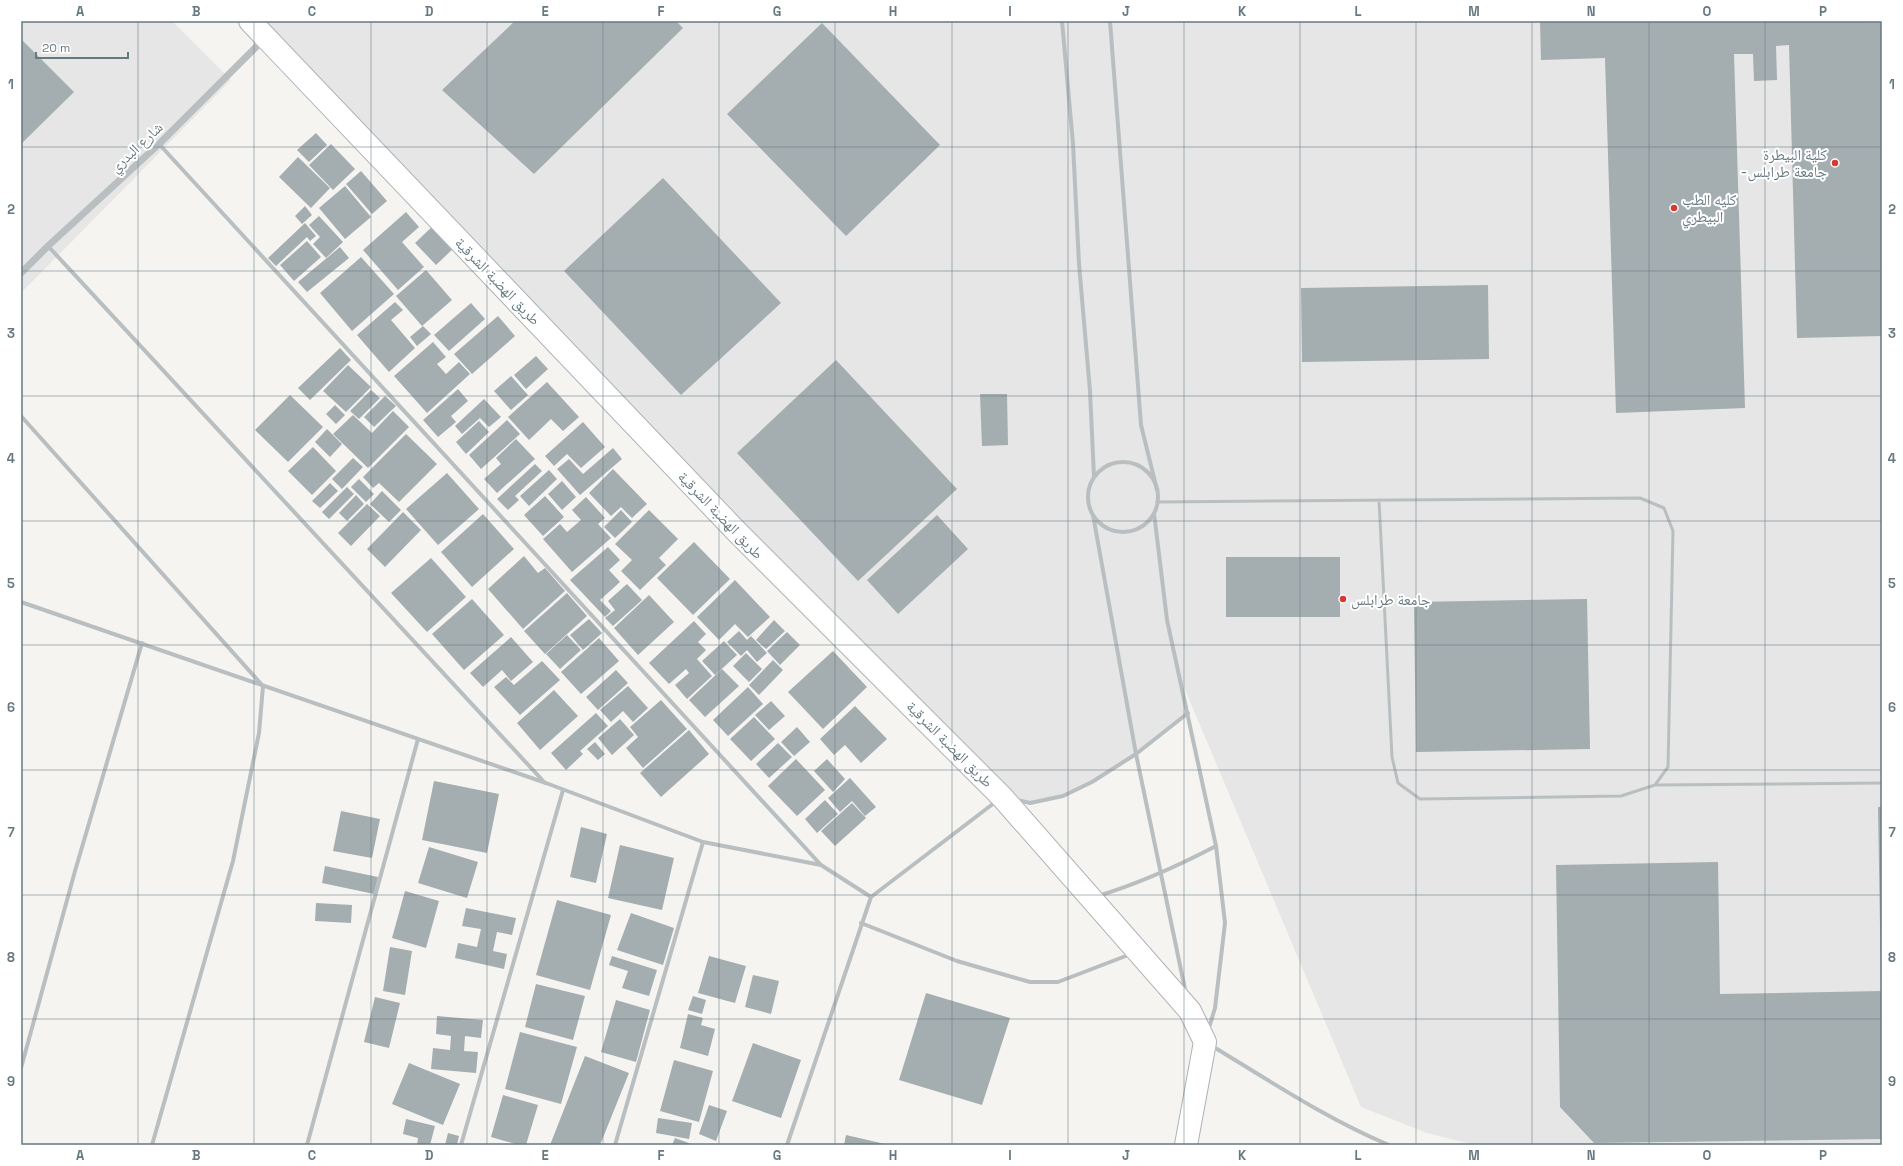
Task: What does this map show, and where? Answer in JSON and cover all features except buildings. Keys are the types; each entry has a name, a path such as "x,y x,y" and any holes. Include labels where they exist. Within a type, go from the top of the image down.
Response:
{"main road":[{"name":"طريق الهضبة الشرقية","path":"250,21 736,531 1002,797 1090,898 1189,1004 1205,1042"},
{"path":"1186,1145 1205,1042"}],"street":[{"path":"1062,21 1073,144 1079,264 1090,391 1094,476"},
{"path":"1110,21 1141,425 1157,490 1157,502 1154,513 1148,522 1129,532 1118,532 1099,524 1088,506 1087,496 1089,486 1094,476 1102,468 1113,463 1124,462 1136,465 1146,470 1153,480 1157,490"},
{"name":"شارع البدري","path":"21,273 48,246 159,144 266,37"},
{"path":"159,144 821,865 871,897"},
{"path":"48,246 546,784"},
{"path":"21,416 262,686 259,733 233,861 152,1145"},
{"path":"1154,513 1167,620 1216,846 1225,923 1215,1008 1205,1042 1313,1108 1366,1136 1389,1145"},
{"path":"1093,515 1136,754 1189,1004"},
{"path":"21,602 546,784 703,842 821,865"},
{"path":"21,1068 75,872 142,643"},
{"path":"787,1145 871,897 1002,797 1030,803 1063,796 1092,782 1136,754 1188,713"},
{"path":"307,1145 418,739"},
{"path":"461,1145 563,790"},
{"path":"615,1145 703,842"},
{"path":"1090,898 1161,874 1216,846"},
{"path":"861,923 957,961 1030,982 1058,982 1139,951"}],"lane":[{"path":"1157,502 1640,498 1664,508 1674,531 1668,767 1655,785"},
{"path":"1379,500 1392,757 1398,784 1420,799 1621,796 1655,785 1882,783"}],"shaded area":[{"path":"21,21 172,21 231,80 21,293"},
{"name":"جامعة طرابلس","path":"250,21 1882,21 1882,1145 1475,1145 1427,1133 1361,1107 1181,680 1188,713 1136,754 1092,782 1063,796 1030,803 1002,797"}],"place":[{"name":"كلية البيطرة -جامعة طرابلس","path":"1835,163"},
{"name":"كليه الطب البيطري","path":"1674,208"},
{"name":"جامعة طرابلس","path":"1343,599"}]}
